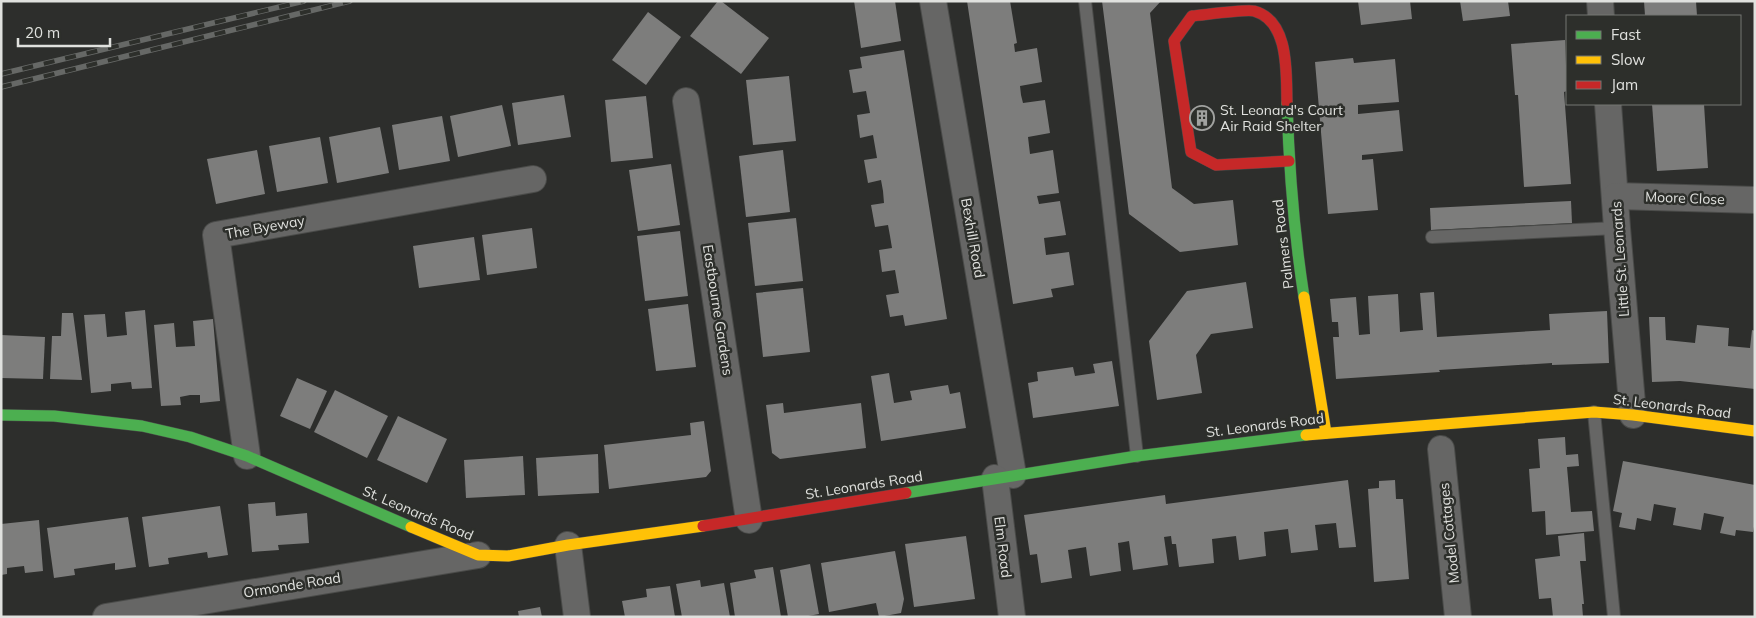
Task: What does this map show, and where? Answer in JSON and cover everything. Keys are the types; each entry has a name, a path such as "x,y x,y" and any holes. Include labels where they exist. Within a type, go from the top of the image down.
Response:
{"street":[{"name":"Bexhill Road","path":"933,1 1004,477"},
{"path":"1600,1 1601,15"},
{"name":"Palmers Road","path":"1289,161 1216,165 1191,152 1174,41 1192,16 1253,11 1271,20 1284,51 1289,161 1298,258 1326,433"},
{"name":"Eastbourne Gardens","path":"686,101 749,520"},
{"name":"Little St. Leonards","path":"1608,105 1633,415"},
{"name":"The Byeway","path":"247,456 216,235 533,179"},
{"name":"Moore Close","path":"1616,196 1755,200"},
{"name":"St. Leonards Road","path":"1,415 54,416 142,426 190,437 247,456 478,555 508,556 568,545 749,520 1137,456 1326,433 1594,412 1633,415 1755,431"},
{"name":"Model Cottages","path":"1441,449 1458,617"},
{"name":"Elm Road","path":"1004,477 1012,617"},
{"path":"568,545 576,617"},
{"name":"Ormonde Road","path":"106,617 221,607 478,555"}],"lane":[{"path":"1085,1 1137,456"},
{"path":"1432,237 1617,228"},
{"path":"1594,412 1614,617"}],"building":[{"path":"718,1 721,1 769,38 741,74 690,36"},
{"path":"854,1 895,1 901,41 861,48"},
{"path":"967,1 1010,1 1017,43 1014,44 1015,52 1037,48 1042,82 1020,86 1021,95 1023,103 1045,100 1050,133 1028,137 1030,154 1053,150 1059,193 1037,196 1039,204 1060,201 1066,235 1044,238 1046,255 1069,252 1074,285 1051,289 1053,297 1013,304"},
{"path":"1102,1 1161,1 1150,13 1172,188 1194,204 1233,200 1238,245 1180,252 1129,214"},
{"path":"1358,1 1410,1 1412,19 1361,25"},
{"path":"1460,1 1508,1 1510,16 1463,21"},
{"path":"1644,1 1696,1 1697,15 1645,15"},
{"path":"648,12 681,37 646,85 612,60"},
{"path":"1565,40 1566,91 1564,92 1571,184 1524,187 1518,95 1515,95 1511,44"},
{"path":"904,50 947,319 905,326 903,315 890,317 886,295 899,293 895,270 882,272 879,250 892,248 890,236 888,225 875,227 871,205 884,203 883,191 881,180 868,183 864,160 877,158 873,135 860,138 857,115 870,113 866,91 853,93 849,70 862,68 860,57"},
{"path":"1353,58 1354,63 1395,59 1399,102 1358,105 1358,114 1399,110 1403,151 1362,155 1362,160 1373,159 1378,210 1328,214 1315,62"},
{"path":"789,76 796,141 753,145 746,80"},
{"path":"564,95 571,137 518,145 512,103"},
{"path":"646,96 653,158 611,162 605,100"},
{"path":"502,105 511,146 458,157 450,116"},
{"path":"1652,105 1704,105 1708,168 1657,171"},
{"name":"St. Leonard's Court Air Raid Shelter","path":"1205,108 1209,111 1210,115 1209,121 1204,124 1198,124 1196,110"},
{"path":"442,116 450,161 399,170 392,125"},
{"path":"380,127 389,173 337,183 329,137"},
{"path":"320,137 328,183 277,192 269,146"},
{"path":"257,150 265,194 216,204 207,159"},
{"path":"783,150 790,212 746,217 739,156"},
{"path":"671,164 680,225 638,231 629,170"},
{"path":"1571,201 1572,223 1431,230 1430,208"},
{"path":"796,218 803,281 755,286 748,223"},
{"path":"532,228 537,268 487,275 482,235"},
{"path":"680,231 688,296 645,301 637,236"},
{"path":"474,237 480,280 419,288 413,246"},
{"path":"1246,282 1253,328 1211,334 1196,355 1202,393 1157,400 1149,341 1187,291"},
{"path":"803,288 810,352 763,357 756,293"},
{"path":"1434,292 1437,337 1550,330 1549,314 1607,311 1609,363 1552,365 1552,363 1336,379 1333,337 1339,337 1338,322 1332,322 1330,299 1356,297 1359,335 1370,334 1368,296 1398,294 1400,332 1423,330 1420,293"},
{"path":"688,304 696,367 656,371 648,309"},
{"path":"145,310 152,388 132,389 131,382 111,384 111,391 91,393 84,315 105,314 107,337 127,335 125,312"},
{"path":"62,313 73,313 82,380 50,379 52,336 61,336"},
{"path":"1649,317 1665,317 1666,340 1695,343 1697,325 1729,328 1728,346 1750,348 1752,330 1755,331 1755,389 1680,381 1652,382"},
{"path":"213,319 220,401 200,403 200,395 190,395 180,397 181,405 161,406 154,325 174,323 176,347 195,346 193,321"},
{"path":"1,335 45,337 43,379 1,378"},
{"path":"1112,361 1119,406 1033,418 1028,383 1038,381 1037,372 1073,367 1075,376 1095,373 1093,364"},
{"path":"889,373 894,403 912,400 910,391 948,385 950,394 960,392 966,428 881,441 871,376"},
{"path":"297,378 327,391 310,429 280,416"},
{"path":"335,390 388,416 367,458 314,432"},
{"path":"783,403 784,413 861,403 866,448 780,459 772,453 766,405"},
{"path":"398,416 447,439 427,483 377,460"},
{"path":"704,421 711,471 706,477 609,489 604,445 691,435 690,423"},
{"path":"1565,437 1566,455 1578,454 1579,466 1567,467 1571,512 1592,511 1594,531 1546,535 1545,511 1532,512 1529,469 1540,468 1538,439"},
{"path":"598,454 599,493 538,496 536,458"},
{"path":"523,456 525,495 466,498 464,460"},
{"path":"1623,461 1755,485 1755,521 1753,532 1736,530 1735,536 1720,533 1724,517 1704,513 1701,530 1673,525 1676,508 1654,504 1651,521 1637,518 1635,530 1619,527 1622,513 1613,511"},
{"path":"1348,480 1356,547 1339,548 1336,523 1315,525 1318,550 1291,553 1288,529 1264,532 1266,556 1239,560 1236,536 1212,539 1214,563 1179,567 1176,544 1172,544 1171,536 1164,537 1168,565 1133,570 1129,541 1118,543 1121,571 1090,576 1086,547 1068,550 1072,578 1041,583 1037,554 1030,555 1024,515 1165,495 1166,504"},
{"path":"1395,480 1396,499 1403,499 1409,579 1374,582 1368,489 1379,488 1379,481"},
{"path":"275,502 276,516 307,513 309,543 278,545 279,550 252,552 248,504"},
{"path":"220,506 228,555 208,558 207,552 168,558 169,564 149,567 142,517"},
{"path":"128,517 136,567 115,570 115,563 74,569 75,575 54,578 47,528"},
{"path":"39,520 43,571 25,573 24,566 7,568 7,574 1,575 1,524"},
{"path":"1584,533 1586,561 1580,561 1584,604 1582,604 1583,617 1553,617 1551,598 1539,599 1535,559 1560,556 1558,536"},
{"path":"966,536 975,599 914,607 905,544"},
{"path":"895,551 904,599 901,613 879,617 876,603 829,612 821,563"},
{"path":"810,564 819,614 788,617 780,570"},
{"path":"773,567 781,617 735,617 730,583 756,578 754,570"},
{"path":"700,580 701,587 724,583 730,617 682,617 676,584"},
{"path":"670,586 675,617 625,617 622,601 647,597 646,589"},
{"path":"540,607 542,617 519,617 518,611"}],"railway":[{"path":"1,74 304,1"},
{"path":"1,87 350,1"}],"traffic: fast":[{"path":"1287,103 1297,249 1304,297"},
{"path":"1,415 54,416 142,426 190,437 247,456 411,527"},
{"path":"906,493 1137,456 1306,435"}],"traffic: slow":[{"path":"1304,297 1326,433"},
{"path":"1306,435 1594,412 1633,415 1755,431"},
{"path":"411,527 478,555 508,556 568,545 703,526"}],"traffic: jam":[{"path":"1287,103 1284,50 1280,37 1266,17 1254,11 1234,11 1192,16 1174,41 1191,152 1216,165 1289,161"},
{"path":"703,526 906,493"}],"place":[{"name":"St. Leonard's Court Air Raid Shelter","path":"1202,118"}]}
